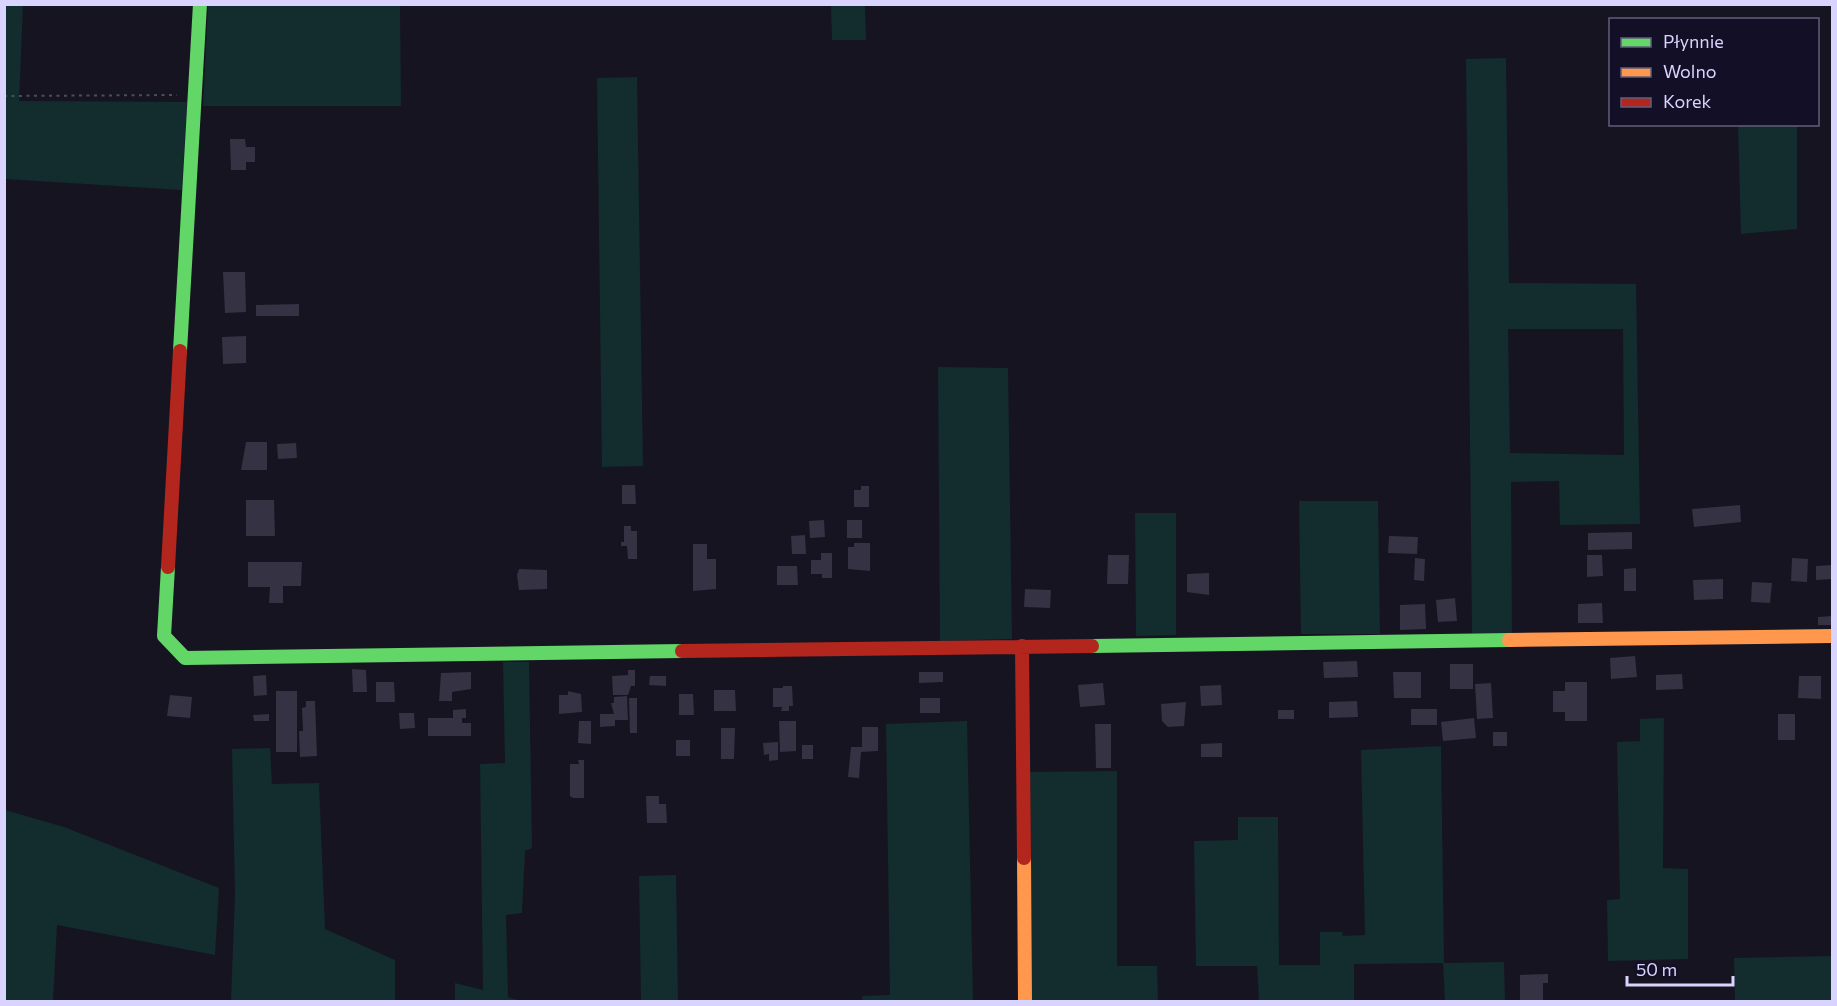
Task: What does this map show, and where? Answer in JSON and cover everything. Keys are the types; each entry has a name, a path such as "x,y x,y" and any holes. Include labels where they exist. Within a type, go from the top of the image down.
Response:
{"street":[{"path":"200,4 164,636 185,658 772,652 1022,646 1833,636"},
{"path":"1022,646 1025,1002"}],"path":[{"path":"4,96 195,94"}],"green space":[{"path":"5,5 23,5 19,101 187,102 182,190 5,179"},
{"path":"208,5 400,5 401,106 203,106"},
{"path":"831,5 865,5 866,40 832,40"},
{"path":"1506,58 1509,283 1636,284 1640,524 1560,525 1559,481 1511,482 1512,633 1472,633 1466,59","holes":["1508,329 1623,329 1624,455 1510,453"]},
{"path":"637,77 643,466 602,467 597,78"},
{"path":"1738,126 1797,126 1797,229 1741,234"},
{"path":"938,367 1008,368 1012,639 940,641"},
{"path":"1299,501 1378,501 1380,634 1301,634"},
{"path":"1135,513 1176,513 1176,635 1136,636"},
{"path":"503,662 529,662 532,848 525,851 522,913 506,915 508,997 521,1001 455,1001 455,983 483,990 480,764 505,763"},
{"path":"1664,718 1663,868 1688,869 1688,959 1608,961 1607,900 1620,899 1617,742 1640,741 1640,719"},
{"path":"967,721 973,1001 863,1001 862,996 890,995 886,724"},
{"path":"1441,746 1444,963 1504,962 1505,1001 1445,1001 1443,963 1354,964 1354,1002 1259,1001 1257,966 1196,966 1194,841 1238,840 1238,817 1278,817 1279,965 1320,965 1320,932 1342,932 1343,936 1365,935 1361,750"},
{"path":"270,748 272,784 319,783 325,929 395,960 395,1001 231,1001 235,894 232,749"},
{"path":"1117,771 1117,966 1157,966 1158,1001 1032,1001 1030,772"},
{"path":"5,810 64,827 219,888 215,955 57,925 53,1001 5,1001"},
{"path":"676,875 678,1001 641,1001 639,876"},
{"path":"1832,956 1832,1001 1735,1001 1734,958"}],"building":[{"path":"230,139 245,139 246,147 255,147 255,162 246,162 246,170 231,170"},
{"path":"223,272 245,272 246,312 225,313"},
{"path":"299,304 299,316 256,316 256,305"},
{"path":"246,336 246,363 223,364 222,337"},
{"path":"246,442 267,442 267,470 241,470"},
{"path":"296,443 297,458 278,459 277,444"},
{"path":"622,485 635,485 636,504 622,504"},
{"path":"861,486 869,486 869,507 854,507 854,490 861,490"},
{"path":"246,500 274,500 275,536 246,536"},
{"path":"1740,505 1741,522 1694,527 1692,509"},
{"path":"824,520 825,537 810,538 809,521"},
{"path":"847,520 862,520 862,538 847,538"},
{"path":"624,526 631,526 631,531 637,531 637,559 628,559 627,546 621,546 621,542 624,542"},
{"path":"1632,532 1632,549 1588,550 1588,533"},
{"path":"805,535 806,554 792,554 791,536"},
{"path":"1389,536 1418,537 1417,554 1388,553"},
{"path":"854,543 870,543 870,571 848,569 848,547 854,547"},
{"path":"693,544 707,544 707,559 716,559 716,589 693,591"},
{"path":"821,553 832,553 832,578 822,578 822,574 811,574 811,560 821,560"},
{"path":"1108,555 1129,555 1128,584 1107,584"},
{"path":"1587,555 1602,555 1603,576 1587,577"},
{"path":"1415,558 1425,559 1424,581 1414,580"},
{"path":"1792,558 1808,559 1807,582 1791,581"},
{"path":"248,562 302,562 301,586 283,586 283,603 269,603 270,587 248,587"},
{"path":"1832,565 1832,579 1816,580 1816,566"},
{"path":"777,566 797,566 798,585 777,585"},
{"path":"1636,568 1636,591 1624,591 1624,569"},
{"path":"519,569 547,570 547,589 519,590 517,575"},
{"path":"1209,573 1209,595 1187,592 1187,574"},
{"path":"1723,579 1723,599 1694,600 1693,580"},
{"path":"1752,582 1772,583 1770,603 1751,602"},
{"path":"1025,589 1051,590 1050,608 1024,607"},
{"path":"1455,598 1457,621 1438,622 1436,600"},
{"path":"1602,603 1603,623 1578,623 1578,604"},
{"path":"1425,604 1426,629 1400,630 1400,605"},
{"path":"1832,616 1832,625 1818,625 1818,617"},
{"path":"1635,656 1637,677 1611,679 1610,658"},
{"path":"1357,661 1358,677 1324,678 1323,662"},
{"path":"1450,664 1473,664 1473,689 1450,689"},
{"path":"352,669 366,670 367,692 353,692"},
{"path":"628,670 635,670 635,686 631,686 628,695 613,695 612,676 628,675"},
{"path":"471,672 471,689 452,692 452,701 439,701 441,673"},
{"path":"919,672 943,672 943,682 919,683"},
{"path":"1393,672 1421,672 1421,698 1394,698"},
{"path":"1682,674 1683,689 1656,690 1656,675"},
{"path":"266,675 267,695 254,696 253,676"},
{"path":"650,676 666,676 666,686 649,685"},
{"path":"1799,676 1821,676 1821,699 1798,698"},
{"path":"376,682 394,682 395,702 376,702"},
{"path":"1565,682 1587,682 1587,721 1565,721 1565,712 1553,712 1553,691 1565,691"},
{"path":"1103,683 1105,705 1080,707 1078,685"},
{"path":"1491,683 1493,718 1477,719 1475,684"},
{"path":"1221,685 1222,705 1201,706 1200,686"},
{"path":"783,686 792,686 793,706 789,706 789,711 781,711 782,707 773,707 773,688 783,688"},
{"path":"714,690 735,690 736,711 714,711"},
{"path":"276,691 297,691 297,752 276,752"},
{"path":"568,691 581,694 582,712 559,714 559,695 568,695"},
{"path":"679,694 693,694 694,715 679,715"},
{"path":"170,695 192,697 190,718 167,716"},
{"path":"627,696 628,720 615,720 615,726 600,727 600,714 614,714 611,703 614,703 614,697"},
{"path":"629,698 637,698 637,733 630,733"},
{"path":"920,698 940,698 940,713 920,713"},
{"path":"306,701 315,701 317,756 300,757 299,731 303,731 302,708 306,707"},
{"path":"1357,701 1358,717 1329,718 1329,702"},
{"path":"1186,702 1184,726 1168,727 1162,721 1161,704"},
{"path":"466,709 466,718 462,718 462,723 471,723 471,736 428,736 428,718 453,718 453,710"},
{"path":"1411,709 1437,709 1437,725 1411,725"},
{"path":"1278,710 1294,710 1294,719 1278,719"},
{"path":"399,713 414,713 415,728 400,729"},
{"path":"269,714 269,721 254,721 253,715"},
{"path":"1778,714 1795,714 1795,740 1778,740"},
{"path":"1474,718 1476,738 1443,741 1441,722"},
{"path":"579,721 591,721 591,744 578,743"},
{"path":"779,721 796,721 796,751 780,752"},
{"path":"1095,724 1111,724 1111,768 1096,768"},
{"path":"862,727 878,727 878,751 861,752 859,778 848,777 851,747 862,747"},
{"path":"721,728 735,728 734,759 721,759"},
{"path":"1493,732 1507,732 1507,746 1493,746"},
{"path":"676,740 690,740 690,756 676,756"},
{"path":"778,742 778,760 769,761 769,754 764,755 763,743"},
{"path":"1222,743 1222,757 1201,757 1201,744"},
{"path":"802,745 813,745 813,759 802,759"},
{"path":"578,760 584,760 584,798 570,796 570,764 579,764"},
{"path":"646,796 659,796 659,804 666,804 667,823 647,823"},
{"path":"1548,974 1548,983 1543,983 1543,1000 1520,1000 1520,975"}],"traffic: fast":[{"path":"180,351 200,4"},
{"path":"168,567 164,636 185,658 682,651"},
{"path":"1092,646 1509,640"}],"traffic: slow":[{"path":"1509,640 1832,636"},
{"path":"1024,858 1025,1002"}],"traffic: jam":[{"path":"168,567 180,351"},
{"path":"1022,646 1024,858"},
{"path":"682,651 1092,646"}]}
